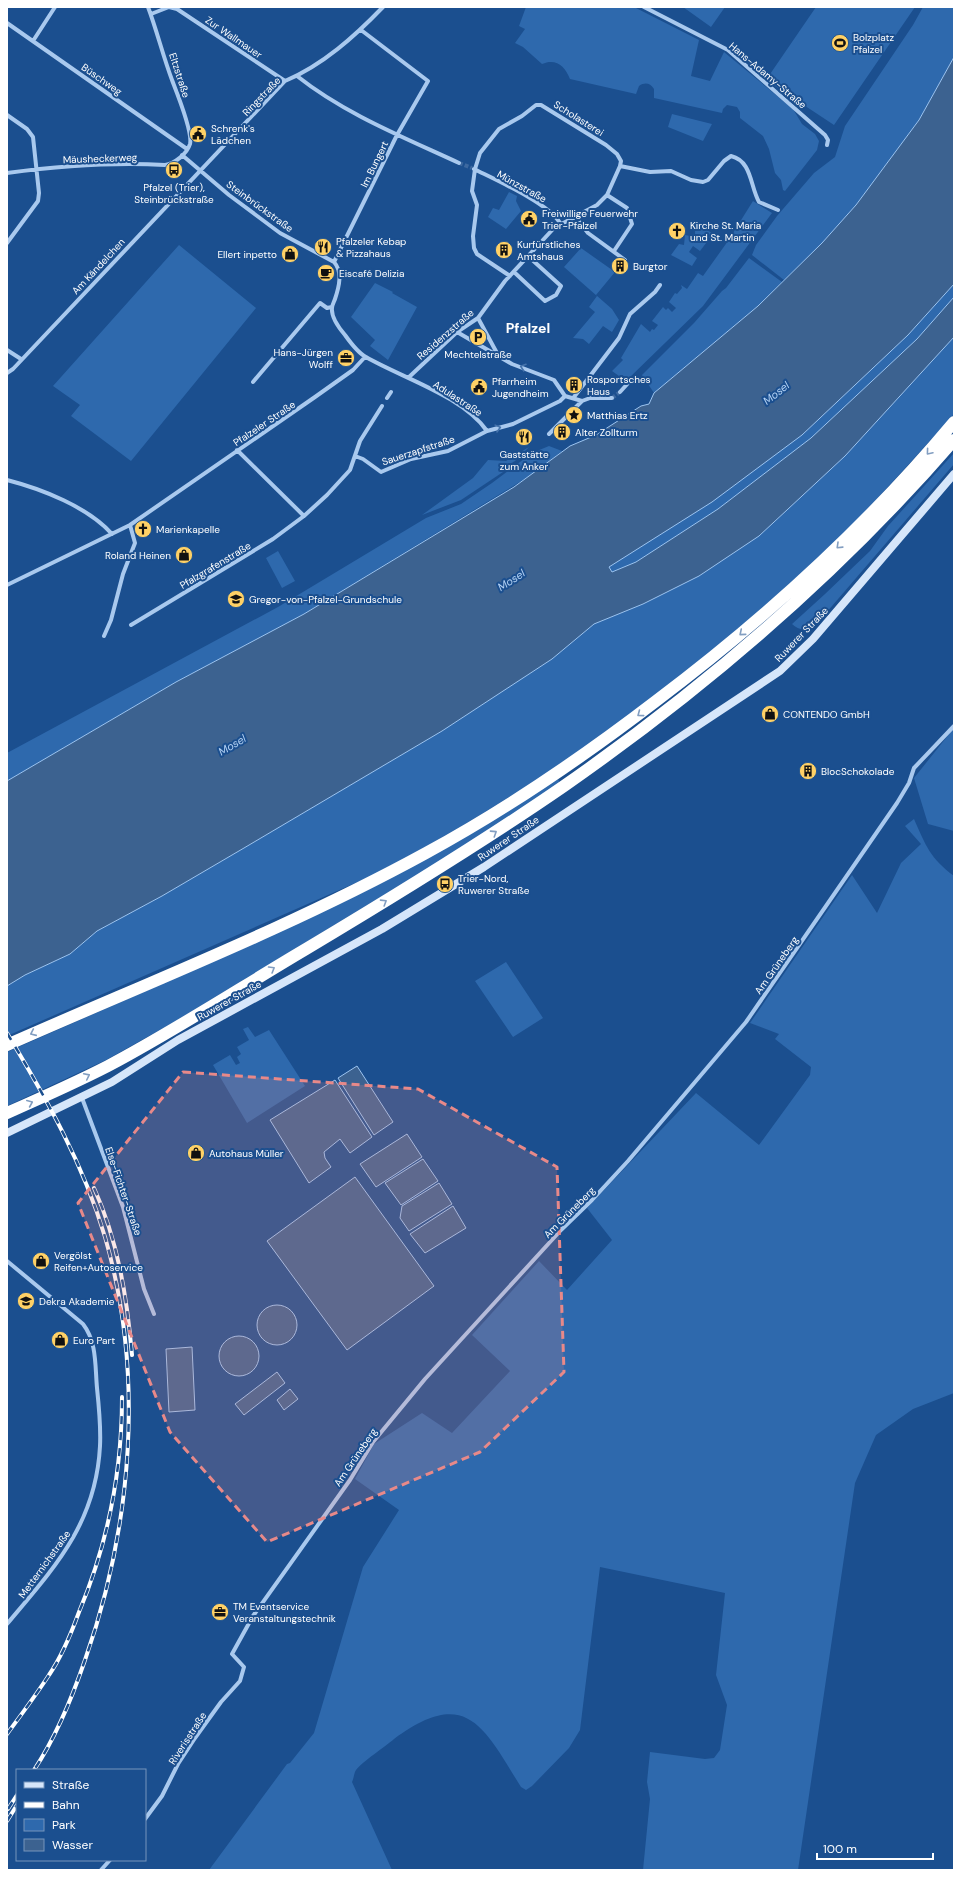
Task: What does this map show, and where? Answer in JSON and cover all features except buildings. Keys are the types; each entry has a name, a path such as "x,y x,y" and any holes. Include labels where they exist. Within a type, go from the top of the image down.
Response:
{"highway":[{"path":"7,1045 207,958 367,884 428,853 546,781 616,732 694,673 768,611 864,522 919,464 954,422"},
{"path":"7,1113 109,1065 162,1035 435,871 565,786 678,701 767,627 835,566 928,471 954,440"}],"main road":[{"name":"Ruwerer Straße","path":"7,1132 82,1098 112,1082 178,1040 382,929 453,886 780,670 813,639 954,474"}],"street":[{"path":"33,41 55,7"},
{"name":"Eltzstraße","path":"148,7 179,97 190,139 187,149"},
{"name":"Zur Wallmauer","path":"151,14 169,7 177,9 285,81"},
{"name":"Ringstraße","path":"201,170 285,81 296,76 335,51 361,30 383,7"},
{"name":"Hans-Adamy-Straße","path":"644,7 728,50 825,134 828,140 827,145"},
{"name":"Büschweg","path":"7,23 187,149"},
{"path":"361,30 428,81 397,135 459,163"},
{"name":"Im Bungert","path":"296,76 329,100 397,135 334,262"},
{"name":"Scholasterei","path":"473,169 480,153 499,129 522,116 536,105 541,105 606,145 617,154 621,161 620,166"},
{"path":"7,115 31,132 33,137 39,193 38,201 8,240"},
{"name":"Mäusheckerweg","path":"7,173 90,165 165,165 172,164 187,149"},
{"path":"182,155 201,170"},
{"path":"620,166 650,172 671,172 691,180 703,182 708,180 727,158 731,156 736,157 747,167 754,194 758,202 778,210"},
{"name":"Residenzstraße","path":"408,378 457,332 478,318 512,274 554,228 560,223 597,205 607,195 620,166"},
{"path":"473,169 472,191 477,205 473,236 474,248 479,256 512,274 545,301 556,295 560,286 529,257"},
{"name":"Münzstraße","path":"473,169 544,207 556,216 560,223"},
{"name":"Steinbrückstraße","path":"201,170 229,195 280,233 334,262"},
{"name":"Am Kändelchen","path":"7,373 13,369 201,170"},
{"path":"607,195 627,208 632,224 614,251"},
{"path":"575,216 588,233 614,251 624,260"},
{"path":"334,262 337,265 339,274 338,289 332,307 337,323 345,335 365,357 408,378"},
{"path":"574,397 619,338 630,314 655,292 660,285"},
{"path":"253,382 320,304 327,308 332,307"},
{"path":"478,318 498,355"},
{"path":"457,332 512,364 554,380 565,396 574,397 582,401"},
{"path":"7,350 21,359"},
{"name":"Pfalzeler Straße","path":"7,585 130,525 353,370 365,357"},
{"name":"Adulastraße","path":"408,378 438,392 479,421 487,432"},
{"path":"620,392 630,381"},
{"path":"387,398 391,392"},
{"path":"487,432 513,424 560,401 565,396"},
{"path":"549,434 582,401 590,398 612,398"},
{"name":"Pfalzgrafenstraße","path":"131,625 273,540 327,496 350,470 360,441 382,406"},
{"name":"Sauerzapfstraße","path":"355,456 363,459 381,472 411,459 448,451 487,432"},
{"path":"237,450 304,516"},
{"path":"7,480 74,505 103,524 112,534"},
{"path":"104,636 111,620 123,574 136,543 130,525"},
{"name":"Am Grüneberg","path":"217,1707 240,1681 244,1672 244,1667 232,1654 253,1616 350,1480 373,1442 425,1379 561,1230 592,1200 628,1161 746,1022 897,803 909,783 914,768 954,726"},
{"name":"Else-Fichter-Straße","path":"82,1098 123,1207 144,1289 154,1314"},
{"name":"Metternichstraße","path":"7,1261 83,1324 92,1342 100,1436 98,1466 82,1522 69,1545 29,1599 7,1624"},
{"name":"Riverisstraße","path":"146,1818 168,1786 180,1759 217,1707"},
{"path":"101,1870 109,1861"}],"highlighted area":[{"path":"183,1072 418,1089 557,1167 564,1372 480,1452 267,1542 170,1432 78,1203"}],"green space":[{"path":"526,7 634,7 699,40 691,76 710,81 724,52 793,109 802,124 815,134 819,141 817,150 785,191 783,190 781,180 775,173 769,149 763,136 740,118 740,112 737,107 727,105 723,109 722,113 654,98 654,89 651,85 647,84 639,86 636,94 570,79 563,67 559,64 547,62 542,64 523,47 515,43 525,29 519,26"},
{"path":"683,7 725,7 711,27"},
{"name":"Bolzplatz Pfalzel","path":"816,7 915,7 834,125 766,80"},
{"path":"923,7 954,7 954,57 919,120 856,205 822,243 784,280 752,255 756,245 777,216 814,173 835,157 845,126 913,25"},
{"path":"672,114 712,124 703,141 668,127"},
{"path":"509,192 517,196 516,201 521,211 506,229 488,217 493,208 499,210"},
{"path":"753,201 772,213 703,306 628,379 622,375 619,376 612,371 623,360 621,358 641,324 650,332 652,329 654,330 658,325 652,321 663,307 666,310 668,308 672,312 676,308 669,302 675,293 677,294 682,288 681,285 687,289 698,273 703,276 728,241"},
{"path":"694,221 713,234 700,251 693,246 689,252 697,258 692,266 671,255 679,244 684,245 685,235 690,236 695,234 695,228 691,225"},
{"path":"179,245 256,308 131,461 71,416 80,405 53,386"},
{"path":"581,248 615,272 596,295 612,309 619,320 612,332 603,326 589,344 583,339 573,338 595,312 589,307 597,296 564,267"},
{"path":"749,258 782,282 758,306 654,393 642,375 694,323 726,288"},
{"path":"375,283 417,307 388,360 370,346 375,340 351,317"},
{"path":"954,284 954,297 917,339 811,438 718,509 636,562 612,572 608,567 616,561 802,435 908,335"},
{"path":"954,337 954,414 950,419 857,520 824,552 719,645 608,731 550,771 491,808 431,844 369,877 7,1036 7,986 25,975 70,954 97,931 162,896 442,731 552,659 594,624 643,604 699,576 759,536 845,456"},
{"path":"549,446 562,451 536,472 304,614 176,682 7,781 7,753 278,607 426,518 461,504 532,453"},
{"path":"529,447 515,461 508,465 506,470 461,500 422,515 473,478 488,460 506,461"},
{"path":"954,453 954,464 814,627 802,629 797,628 792,624 870,551 888,526"},
{"path":"278,551 295,581 282,588 266,558"},
{"path":"954,728 954,831 928,824 914,778"},
{"path":"558,779 560,783 478,838 174,1022 106,1060 7,1106 7,1052 253,944"},
{"path":"914,819 922,837 934,857 954,876 954,1393 913,1409 876,1435 855,1483 798,1870 643,1870 650,1799 647,1782 650,1752 705,1759 714,1758 720,1750 727,1705 716,1675 725,1593 600,1567 580,1730 569,1748 532,1786 526,1790 521,1787 496,1747 484,1732 471,1721 457,1715 439,1715 419,1723 394,1739 356,1770 352,1782 392,1870 209,1870 287,1764 290,1763 314,1733 363,1567 399,1510 355,1479 374,1444 422,1413 452,1433 510,1371 472,1335 539,1261 567,1290 612,1240 587,1208 696,1093 759,1145 810,1075 811,1067 775,1039 779,1034 750,1023 852,875 877,913 901,863 921,844 905,826"},
{"path":"506,962 543,1018 513,1037 475,981"},
{"path":"248,1027 255,1037 269,1030 305,1086 247,1123 213,1065 230,1055 236,1065 240,1063 237,1057 241,1054 237,1047 249,1040 243,1029"}],"water":[{"name":"Mosel","path":"954,57 954,284 908,335 802,435 712,502 609,567 612,572 636,562 718,509 811,438 917,339 954,297 954,337 845,456 759,536 699,576 643,604 594,624 552,659 442,731 162,896 97,931 70,954 25,975 7,986 7,781 176,682 304,614 514,487 570,446 596,435 641,406 649,404 654,393 758,306 822,243 856,205 919,120"},
{"path":"357,1066 393,1122 374,1135 338,1078"},
{"path":"335,1080 372,1137 350,1153 340,1139 324,1152 325,1158 331,1167 309,1183 270,1120"},
{"path":"407,1134 422,1157 376,1187 360,1164"},
{"path":"423,1159 438,1181 401,1205 385,1183"},
{"path":"355,1177 434,1286 347,1350 267,1241"},
{"path":"439,1183 452,1204 409,1231 400,1218 402,1206"},
{"path":"453,1206 466,1228 425,1253 410,1234"},
{"path":"281,1305 288,1308 294,1314 297,1325 296,1333 288,1342 281,1345 273,1345 266,1342 258,1333 257,1321 260,1314 269,1306"},
{"path":"243,1336 250,1339 256,1345 259,1356 258,1364 250,1373 243,1376 235,1376 228,1373 220,1364 219,1352 222,1345 231,1337"},
{"path":"192,1347 195,1410 169,1412 166,1349"},
{"path":"277,1372 285,1383 244,1415 235,1404"},
{"path":"290,1389 298,1399 284,1410 277,1400"}],"tunnel":[{"path":"459,163 472,168"},
{"path":"612,398 620,392"}],"railway":[{"path":"7,1033 36,1082 75,1157 96,1210 105,1237 118,1289 125,1342 129,1396 128,1450 123,1504 114,1557 101,1609 75,1689 56,1731 35,1769"},
{"path":"94,1188 109,1228 120,1270 132,1355"},
{"path":"7,1734 54,1668 62,1653 98,1560 116,1480 122,1397"},
{"path":"8,1809 16,1797"},
{"path":"7,1821 16,1807"}],"place":[{"name":"Bolzplatz Pfalzel","path":"840,43"},
{"name":"Schrenk's Lädchen","path":"198,134"},
{"name":"Pfalzel (Trier), Steinbrückstraße","path":"174,170"},
{"name":"Freiwillige Feuerwehr Trier-Pfalzel","path":"529,219"},
{"name":"Kirche St. Maria und St. Martin","path":"677,231"},
{"name":"Pfalzeler Kebap & Pizzahaus","path":"323,247"},
{"name":"Kurfürstliches Amtshaus","path":"504,250"},
{"name":"Ellert inpetto","path":"290,254"},
{"name":"Burgtor","path":"620,266"},
{"name":"Eiscafé Delizia","path":"326,273"},
{"name":"Mechtelstraße","path":"478,337"},
{"name":"Hans-Jürgen Wolff","path":"346,358"},
{"name":"Rosportsches Haus","path":"574,385"},
{"name":"Pfarrheim Jugendheim","path":"479,387"},
{"name":"Matthias Ertz","path":"574,415"},
{"name":"Alter Zollturm","path":"562,432"},
{"name":"Gaststätte zum Anker","path":"524,437"},
{"name":"Marienkapelle","path":"143,529"},
{"name":"Roland Heinen","path":"184,555"},
{"name":"Gregor-von-Pfalzel-Grundschule","path":"236,599"},
{"name":"CONTENDO GmbH","path":"770,714"},
{"name":"BlocSchokolade","path":"808,771"},
{"name":"Trier-Nord, Ruwerer Straße","path":"445,884"},
{"name":"Autohaus Müller","path":"196,1153"},
{"name":"Vergölst Reifen+Autoservice","path":"41,1261"},
{"name":"Dekra Akademie","path":"26,1301"},
{"name":"Euro Part","path":"60,1340"},
{"name":"TM Eventservice Veranstaltungstechnik","path":"220,1612"}],"district":[{"name":"Pfalzel","path":"528,328"}]}
